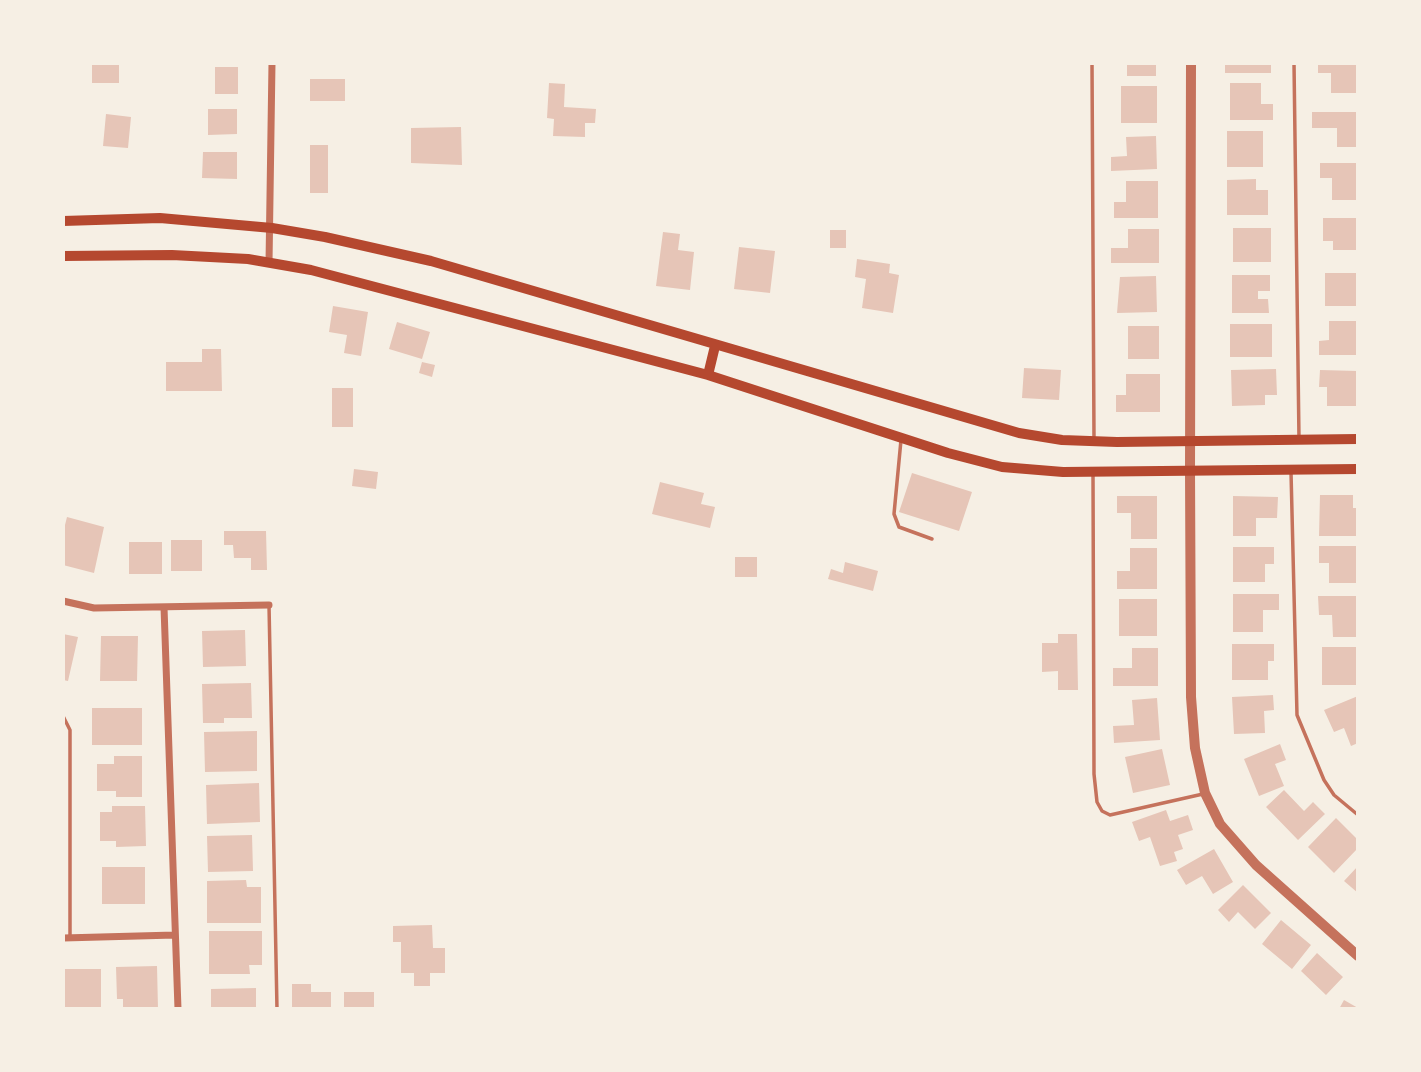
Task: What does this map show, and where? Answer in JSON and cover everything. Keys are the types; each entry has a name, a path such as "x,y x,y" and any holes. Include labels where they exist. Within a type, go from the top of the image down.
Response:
{"main road":[{"path":"63,221 160,218 272,228 431,261 1019,433 1094,441 1358,439"},
{"path":"63,256 172,255 269,263 311,270 708,375 902,438 1002,467 1093,472 1358,469"},
{"path":"708,375 715,346"}],"street":[{"path":"269,263 272,228 272,63"},
{"path":"1191,63 1189,470 1191,697 1195,748 1205,793 1220,824 1256,865 1358,956"},
{"path":"63,601 93,608 269,605"},
{"path":"164,607 178,1009"},
{"path":"66,937 175,935"}],"lane":[{"path":"1092,63 1094,441"},
{"path":"1294,63 1299,441"},
{"path":"902,438 894,514 899,527 932,539"},
{"path":"1291,470 1296,706 1324,780 1334,795 1358,815"},
{"path":"1093,472 1094,774 1097,802 1102,811 1110,815 1205,793"},
{"path":"269,605 277,1009"},
{"path":"63,716 70,730 66,937"}],"building":[{"path":"92,63 119,63 119,83 92,83"},
{"path":"1127,63 1156,63 1156,76 1127,76"},
{"path":"1225,63 1271,63 1271,73 1225,73"},
{"path":"1318,63 1358,63 1358,93 1331,93 1331,73 1318,73"},
{"path":"215,67 238,67 238,94 215,94"},
{"path":"310,79 345,79 345,101 310,101"},
{"path":"549,83 565,84 564,107 596,109 595,123 585,123 585,137 553,136 554,119 547,118"},
{"path":"1230,83 1261,83 1261,104 1273,104 1273,120 1230,120"},
{"path":"1121,86 1157,86 1157,123 1121,123"},
{"path":"208,109 237,109 237,134 208,135"},
{"path":"1312,112 1358,112 1358,147 1337,147 1337,128 1312,128"},
{"path":"106,114 131,117 128,148 103,146"},
{"path":"461,127 462,165 411,163 411,128"},
{"path":"1227,131 1263,131 1263,167 1227,167"},
{"path":"1156,136 1157,169 1111,171 1111,157 1127,156 1126,137"},
{"path":"310,145 328,145 328,193 310,193"},
{"path":"203,152 237,152 237,179 202,178"},
{"path":"1320,163 1358,163 1358,200 1332,200 1332,178 1320,178"},
{"path":"1256,179 1256,190 1268,190 1268,215 1227,215 1227,180"},
{"path":"1126,181 1158,181 1158,218 1114,218 1114,202 1126,202"},
{"path":"1323,218 1358,218 1358,250 1333,250 1333,241 1323,241"},
{"path":"1233,228 1271,228 1271,262 1233,262"},
{"path":"1128,229 1159,229 1159,263 1111,263 1111,248 1128,248"},
{"path":"830,230 846,230 846,248 830,248"},
{"path":"663,232 680,234 678,250 694,252 690,290 656,286"},
{"path":"739,247 775,251 770,293 734,289"},
{"path":"857,259 890,264 889,273 899,275 893,313 862,308 866,279 855,277"},
{"path":"1325,273 1358,273 1358,306 1325,306"},
{"path":"1232,275 1270,275 1270,291 1258,291 1258,299 1268,299 1269,313 1232,313"},
{"path":"1156,276 1157,312 1117,313 1120,277"},
{"path":"333,306 368,312 361,356 344,353 347,335 329,332"},
{"path":"1329,321 1358,321 1358,355 1319,355 1319,341 1329,340"},
{"path":"397,322 430,332 422,359 389,349"},
{"path":"1230,324 1272,324 1272,357 1230,357"},
{"path":"1128,326 1159,326 1159,359 1128,359"},
{"path":"202,349 221,349 222,391 166,391 166,362 202,362"},
{"path":"422,362 435,365 432,377 419,373"},
{"path":"1024,368 1061,370 1059,400 1022,398"},
{"path":"1276,369 1277,395 1265,395 1265,405 1232,406 1231,370"},
{"path":"1320,370 1358,371 1358,406 1327,406 1327,387 1319,387"},
{"path":"1126,374 1160,374 1160,412 1116,412 1116,395 1126,395"},
{"path":"332,388 353,388 353,427 332,427"},
{"path":"354,469 378,472 376,489 352,486"},
{"path":"912,473 972,492 959,531 899,512"},
{"path":"660,482 704,493 701,504 715,507 710,528 652,514"},
{"path":"1320,495 1353,495 1353,508 1358,508 1358,536 1319,536"},
{"path":"1117,496 1157,496 1157,539 1131,539 1131,513 1117,513"},
{"path":"1233,496 1278,497 1277,518 1256,518 1256,536 1233,536"},
{"path":"67,517 104,527 94,573 63,565 63,533"},
{"path":"224,531 266,531 267,570 251,570 251,558 234,558 233,545 224,545"},
{"path":"171,540 202,540 202,571 171,571"},
{"path":"129,542 162,542 162,574 129,574"},
{"path":"1319,546 1358,546 1358,583 1329,583 1329,563 1319,563"},
{"path":"1233,547 1274,547 1274,564 1265,564 1265,582 1233,582"},
{"path":"1130,548 1157,548 1157,589 1117,589 1117,571 1130,571"},
{"path":"735,557 757,557 757,577 735,577"},
{"path":"845,562 878,571 873,591 828,579 831,569 843,573"},
{"path":"1233,594 1279,594 1279,610 1263,610 1263,632 1233,632"},
{"path":"1318,596 1358,596 1358,637 1333,637 1332,615 1319,615"},
{"path":"1119,599 1157,599 1157,636 1119,636"},
{"path":"245,630 246,666 203,667 202,631"},
{"path":"63,634 78,637 68,681 63,680"},
{"path":"1058,634 1077,634 1078,690 1058,690 1058,671 1042,672 1042,643 1058,643"},
{"path":"101,636 138,636 137,681 100,681"},
{"path":"1232,644 1274,644 1274,661 1268,661 1268,680 1232,680"},
{"path":"1322,647 1358,647 1358,685 1322,685"},
{"path":"1132,648 1158,648 1158,686 1113,686 1113,668 1132,668"},
{"path":"251,683 252,718 224,718 224,723 203,723 202,684"},
{"path":"1273,695 1274,710 1264,711 1265,733 1234,734 1232,697"},
{"path":"1358,696 1358,743 1351,746 1344,728 1334,732 1324,710"},
{"path":"1157,698 1160,740 1114,743 1113,726 1134,725 1132,700"},
{"path":"92,708 142,708 142,745 92,745"},
{"path":"257,731 257,771 205,772 204,732"},
{"path":"1280,744 1286,760 1275,764 1284,786 1259,796 1244,759"},
{"path":"1162,749 1170,785 1133,793 1125,757"},
{"path":"114,756 142,756 142,797 116,797 116,791 97,791 97,764 114,764"},
{"path":"259,783 260,822 207,824 206,785"},
{"path":"1284,790 1304,811 1313,802 1325,814 1298,840 1266,807"},
{"path":"112,806 145,806 146,846 116,847 116,841 100,841 100,812 112,812"},
{"path":"1166,810 1170,821 1188,815 1193,830 1178,835 1183,849 1174,852 1177,861 1160,866 1150,837 1139,841 1132,822"},
{"path":"1336,818 1358,840 1358,848 1334,873 1308,847"},
{"path":"252,835 253,871 208,872 207,836"},
{"path":"1214,849 1233,882 1213,894 1202,876 1186,885 1177,870"},
{"path":"1358,866 1358,893 1344,881"},
{"path":"102,867 145,867 145,904 102,904"},
{"path":"246,880 247,887 261,887 261,923 207,923 207,881"},
{"path":"1243,885 1271,913 1255,929 1238,912 1229,922 1218,910"},
{"path":"1281,920 1311,945 1292,969 1262,944"},
{"path":"432,925 433,948 445,948 445,973 430,973 430,986 414,986 414,973 401,973 401,942 393,942 393,926"},
{"path":"209,931 262,931 262,965 249,965 250,974 209,974"},
{"path":"1317,953 1343,977 1326,995 1301,971"},
{"path":"157,966 158,1009 123,1009 123,999 117,999 116,967"},
{"path":"64,969 101,969 101,1009 64,1009"},
{"path":"292,984 311,984 311,992 331,992 331,1009 292,1009"},
{"path":"256,988 256,1009 211,1009 211,989"},
{"path":"344,992 374,992 374,1009 344,1009"},
{"path":"1344,1000 1358,1008 1358,1009 1339,1009"}]}
